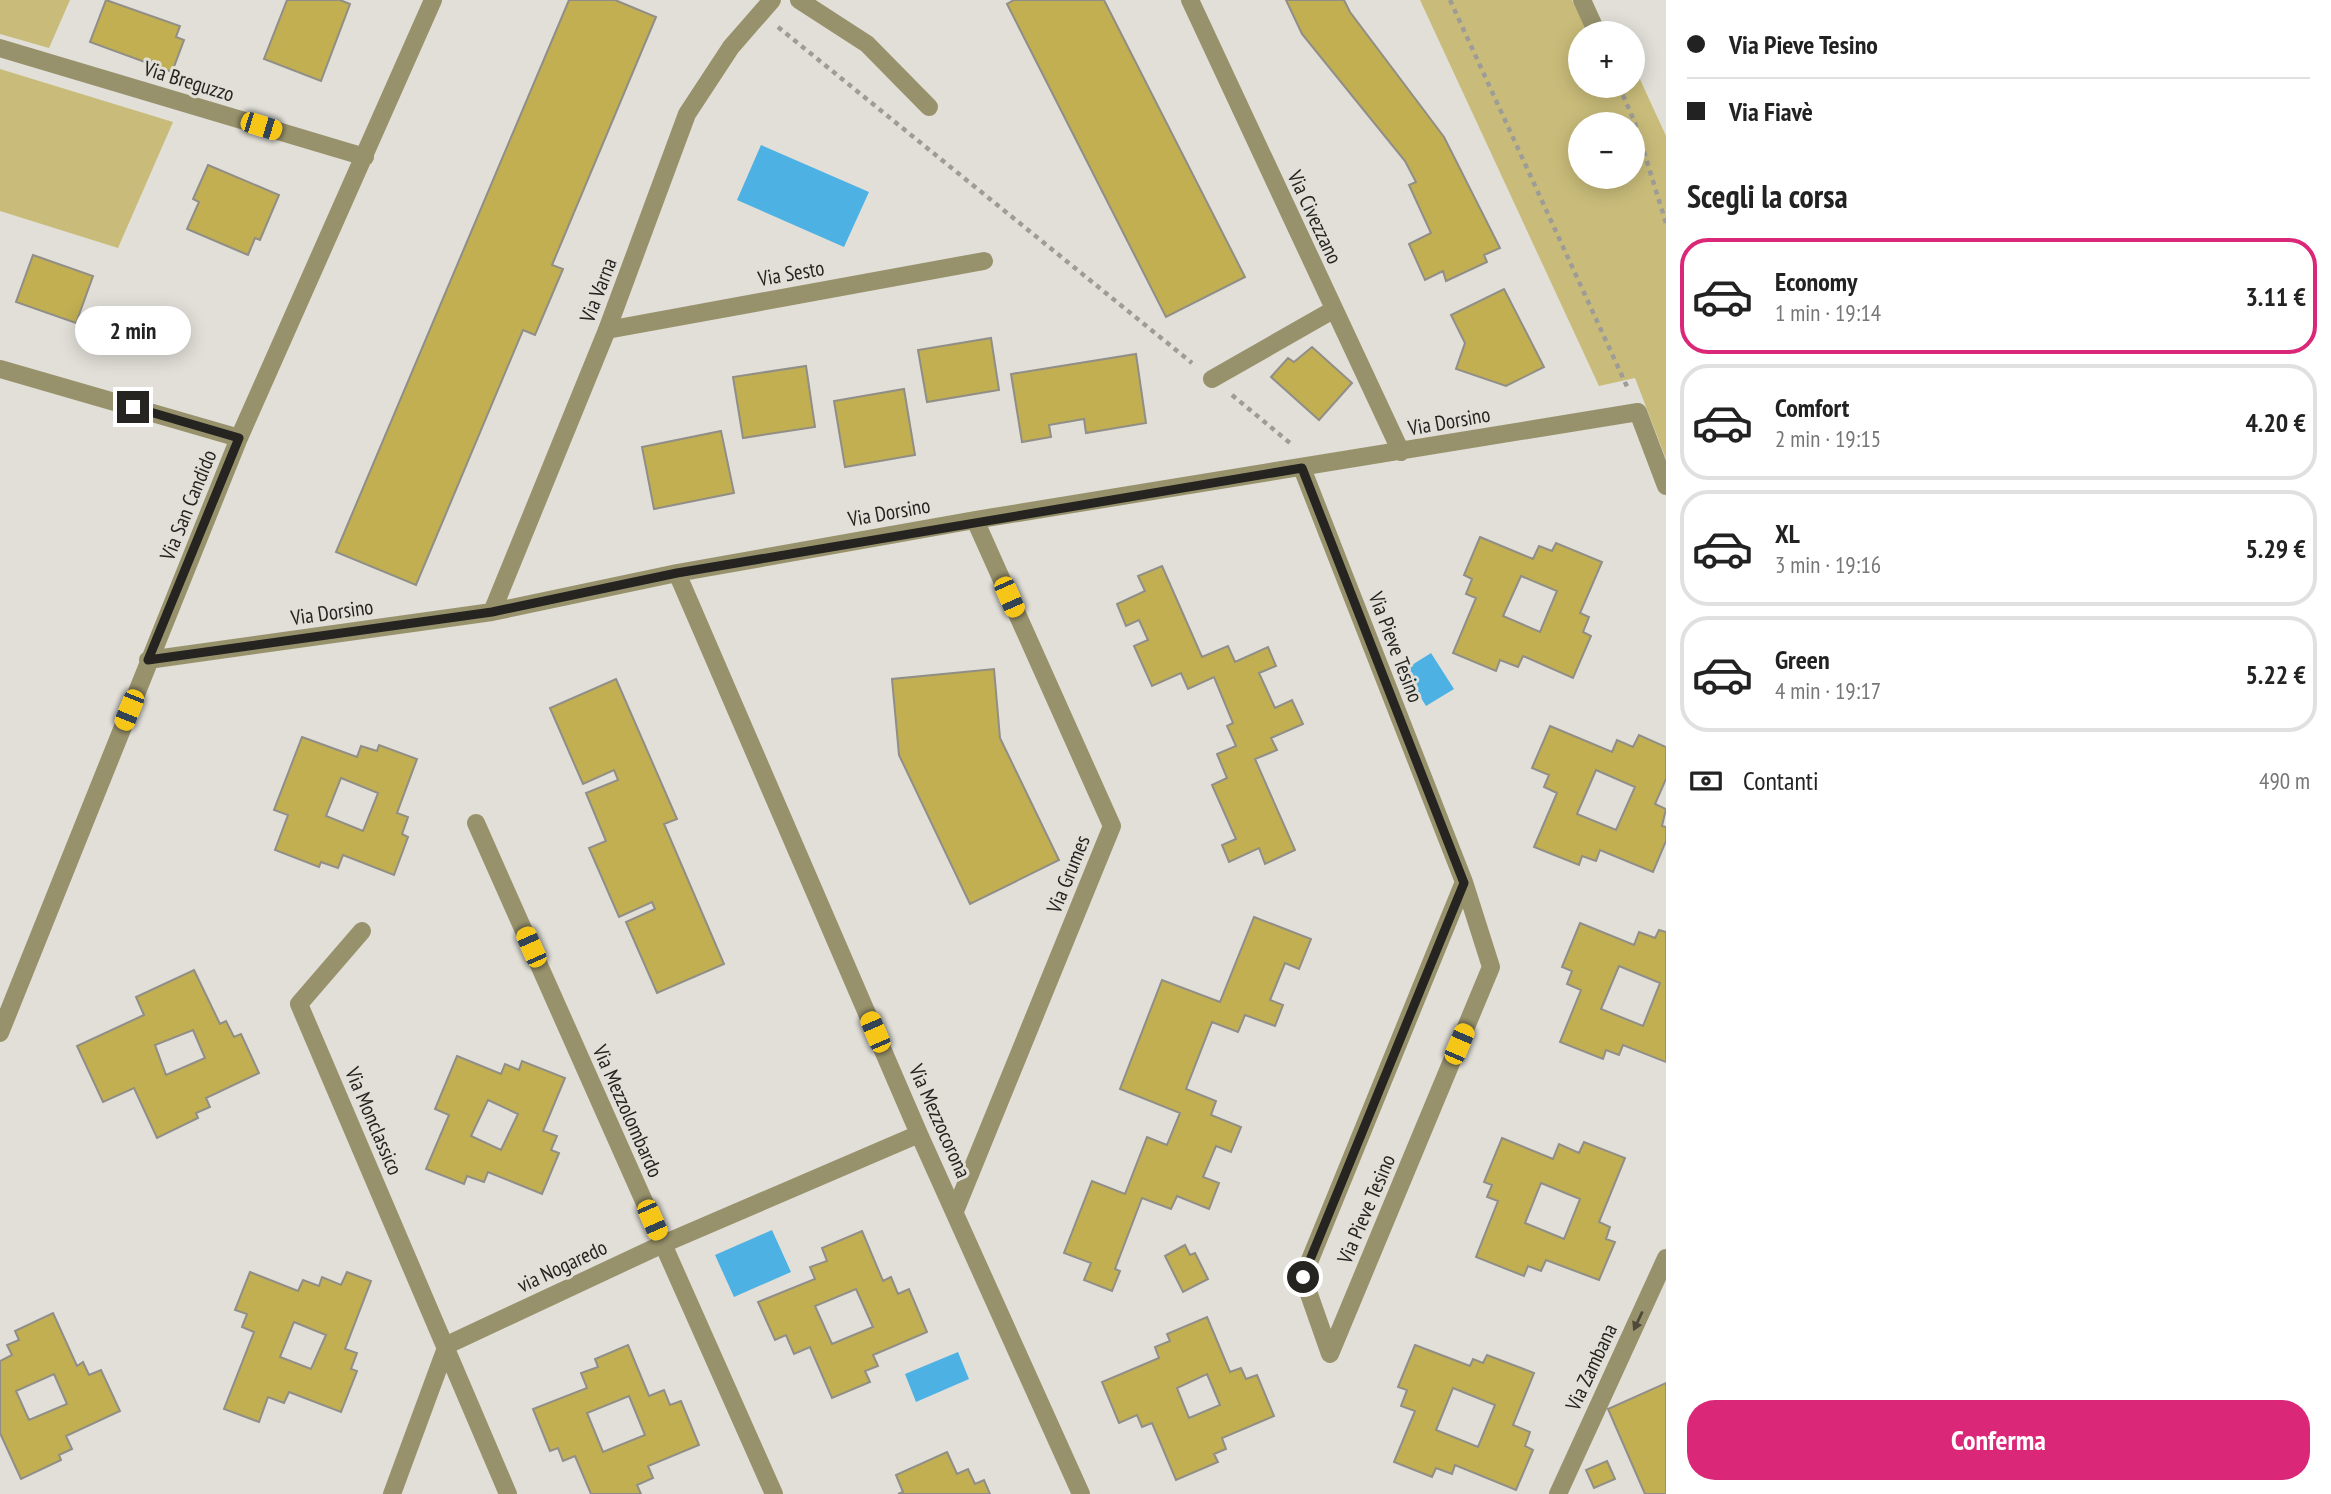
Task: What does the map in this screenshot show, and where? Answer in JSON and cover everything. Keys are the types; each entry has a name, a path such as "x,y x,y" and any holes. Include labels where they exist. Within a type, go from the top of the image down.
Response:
{"street":[{"name":"Via San Candido","path":"0,1033 239,438 433,0"},
{"path":"800,0 867,44 929,107"},
{"name":"Via Civezzano","path":"1190,0 1401,452"},
{"path":"1582,0 1592,21"},
{"name":"Via Varna","path":"492,612 607,330 687,114 731,47 766,6"},
{"name":"Via Breguzzo","path":"0,48 365,157"},
{"name":"Via Sesto","path":"607,330 984,261"},
{"path":"1212,379 1333,310"},
{"path":"0,369 239,438"},
{"path":"1638,412 1666,486"},
{"name":"Via Dorsino","path":"148,660 492,612 677,573 975,520 1638,412"},
{"name":"Via Pieve Tesino","path":"1302,468 1464,883 1491,967 1330,1354 1303,1277 1464,883"},
{"name":"Via Grumes","path":"956,1211 1112,826 975,520"},
{"name":"Via Mezzocorona","path":"677,573 919,1134 956,1211 1081,1494"},
{"name":"Via Mezzolombardo","path":"476,823 774,1494"},
{"name":"Via Monclassico","path":"362,931 299,1004 447,1345"},
{"name":"via Nogaredo","path":"447,1345 663,1244 919,1134"},
{"name":"Via Zambana","path":"1558,1494 1666,1258"},
{"path":"392,1494 447,1345"},
{"path":"447,1345 508,1494"}],"path":[{"path":"1450,0 1638,412"},
{"path":"766,6 1298,449 1302,468"},
{"path":"1624,98 1635,123 1666,223"}],"shaded area":[{"path":"0,0 70,0 49,48 0,34"},
{"path":"1420,0 1572,0 1582,21 1568,21 1568,98 1645,98 1645,90 1666,136 1666,459 1635,378 1599,386"},
{"path":"0,69 173,122 118,248 0,211"}],"water":[{"path":"761,145 869,192 844,247 737,200"},
{"path":"1431,653 1454,689 1426,706 1404,670"},
{"path":"772,1230 791,1272 734,1297 715,1255"},
{"path":"958,1352 969,1379 916,1402 905,1374"}],"building":[{"path":"106,0 180,26 176,37 184,40 172,72 90,42"},
{"path":"287,0 340,0 350,4 321,81 264,59"},
{"path":"569,0 615,0 656,17 552,265 563,269 535,335 523,330 416,585 336,552"},
{"path":"1014,0 1104,0 1245,277 1166,317 1007,4"},
{"path":"1286,0 1344,0 1350,12 1444,137 1500,248 1484,255 1487,262 1446,281 1443,271 1425,280 1409,244 1431,233 1409,185 1416,182 1405,161 1302,34"},
{"path":"208,165 279,195 260,240 255,238 248,255 187,229 199,202 193,199"},
{"path":"33,255 93,276 76,323 16,302"},
{"path":"1504,289 1544,367 1506,386 1456,369 1465,343 1451,315"},
{"path":"991,338 999,390 927,402 918,350"},
{"path":"1312,347 1352,383 1319,420 1271,377 1288,358 1294,362"},
{"path":"1136,354 1146,423 1086,433 1084,419 1049,425 1051,437 1022,442 1011,374"},
{"path":"806,366 815,427 743,438 733,377"},
{"path":"904,389 915,455 845,467 834,401"},
{"path":"721,431 734,493 654,509 642,447"},
{"path":"1480,537 1533,559 1539,546 1552,551 1556,543 1602,562 1580,613 1589,617 1583,632 1591,636 1573,678 1523,656 1518,667 1500,660 1496,671 1453,653 1476,598 1466,594 1472,579 1464,575","holes":["1521,576 1557,591 1540,632 1503,616"]},
{"path":"1162,566 1202,657 1228,646 1235,662 1268,647 1276,666 1259,673 1275,708 1292,700 1303,724 1271,738 1277,750 1255,759 1295,850 1265,864 1259,848 1229,862 1222,845 1236,839 1212,785 1227,778 1217,754 1236,746 1227,726 1233,723 1214,677 1188,689 1181,673 1152,686 1134,646 1148,640 1139,620 1126,626 1117,604 1145,591 1138,576"},
{"path":"994,669 1000,738 1059,860 970,904 899,755 892,679"},
{"path":"616,679 677,819 664,824 724,964 657,993 626,922 655,909 652,902 619,917 589,848 606,841 586,793 618,780 614,770 583,784 550,708"},
{"path":"1550,726 1612,752 1617,740 1633,747 1639,735 1666,747 1666,779 1655,804 1666,809 1662,826 1666,827 1666,841 1653,872 1600,850 1596,861 1582,856 1579,865 1534,847 1557,793 1544,787 1549,775 1532,768","holes":["1596,770 1635,787 1616,830 1577,814"]},
{"path":"302,737 357,757 361,746 377,751 379,745 417,759 397,813 408,817 402,834 408,837 394,875 343,855 338,868 321,862 319,867 275,850 288,815 274,810","holes":["341,778 378,793 363,831 326,816"]},
{"path":"1254,917 1311,939 1299,969 1285,963 1270,1000 1283,1005 1275,1026 1245,1015 1238,1032 1212,1022 1186,1089 1216,1101 1211,1115 1241,1127 1231,1152 1216,1146 1203,1177 1219,1183 1209,1209 1177,1196 1171,1209 1142,1198 1115,1269 1120,1271 1112,1291 1084,1280 1091,1263 1064,1253 1092,1181 1125,1194 1147,1137 1167,1145 1180,1113 1120,1089 1162,980 1220,1002"},
{"path":"1580,923 1634,945 1639,932 1655,938 1659,930 1666,932 1666,1062 1623,1045 1619,1055 1606,1050 1603,1059 1560,1042 1581,990 1567,984 1572,971 1562,967","holes":["1619,966 1660,983 1643,1026 1601,1009"]},
{"path":"194,970 220,1024 226,1021 234,1037 241,1034 259,1073 206,1098 210,1107 196,1113 198,1118 157,1138 134,1088 103,1102 77,1046 144,1015 136,997","holes":["193,1030 205,1058 166,1075 155,1045"]},
{"path":"457,1056 501,1074 505,1064 519,1070 522,1061 565,1078 543,1131 557,1136 551,1150 559,1153 542,1194 488,1172 484,1182 467,1176 464,1184 426,1169 449,1115 435,1109","holes":["488,1100 518,1114 501,1150 471,1136"]},
{"path":"1502,1138 1553,1159 1559,1144 1579,1153 1584,1142 1625,1158 1599,1222 1610,1227 1606,1239 1615,1242 1599,1280 1546,1260 1541,1271 1528,1266 1524,1276 1476,1257 1498,1201 1487,1197 1492,1185 1484,1182","holes":["1541,1183 1580,1199 1564,1239 1525,1223"]},
{"path":"862,1231 883,1281 891,1277 898,1294 909,1289 927,1332 873,1355 878,1366 865,1371 870,1382 832,1398 810,1347 794,1354 786,1335 775,1340 758,1302 815,1279 810,1267 827,1261 822,1248","holes":["856,1289 873,1327 832,1344 815,1306"]},
{"path":"1185,1245 1190,1255 1195,1253 1208,1279 1183,1292 1165,1256"},
{"path":"250,1272 298,1291 303,1280 319,1286 322,1277 341,1285 347,1272 371,1281 345,1349 357,1353 351,1369 357,1371 341,1412 289,1392 284,1403 268,1397 259,1422 224,1409 254,1332 242,1327 247,1314 235,1310","holes":["294,1322 326,1335 311,1369 280,1357"]},
{"path":"53,1313 77,1366 83,1362 89,1375 101,1370 120,1411 66,1436 72,1449 59,1455 61,1460 21,1479 0,1433 0,1361 12,1355 7,1345 19,1340 15,1331","holes":["54,1374 67,1404 29,1420 16,1391"]},
{"path":"1207,1317 1230,1372 1241,1368 1246,1379 1257,1375 1274,1416 1222,1438 1226,1449 1214,1454 1218,1462 1176,1480 1152,1423 1142,1427 1137,1415 1119,1423 1102,1382 1159,1358 1155,1347 1170,1341 1167,1334","holes":["1207,1374 1220,1405 1189,1418 1177,1388"]},
{"path":"628,1345 649,1396 664,1390 670,1405 681,1401 699,1445 648,1466 653,1478 637,1485 641,1494 591,1494 575,1456 563,1461 558,1448 550,1451 533,1409 587,1388 581,1373 598,1367 595,1359","holes":["629,1396 645,1435 603,1452 587,1413"]},
{"path":"1415,1345 1470,1366 1473,1359 1483,1363 1487,1355 1534,1373 1513,1425 1530,1432 1525,1446 1533,1450 1516,1490 1455,1465 1452,1474 1436,1468 1432,1477 1394,1462 1415,1411 1401,1406 1407,1390 1398,1387","holes":["1453,1388 1495,1405 1478,1447 1436,1430"]},
{"path":"1666,1383 1666,1494 1645,1494 1608,1409"},
{"path":"947,1452 957,1474 968,1469 975,1484 984,1480 990,1494 898,1494 903,1492 896,1475"},
{"path":"1607,1461 1615,1479 1594,1488 1586,1470"}],"route":[{"path":"133,407 239,438 148,660 492,612 677,573 975,520 1302,468 1464,883 1303,1277"}]}
